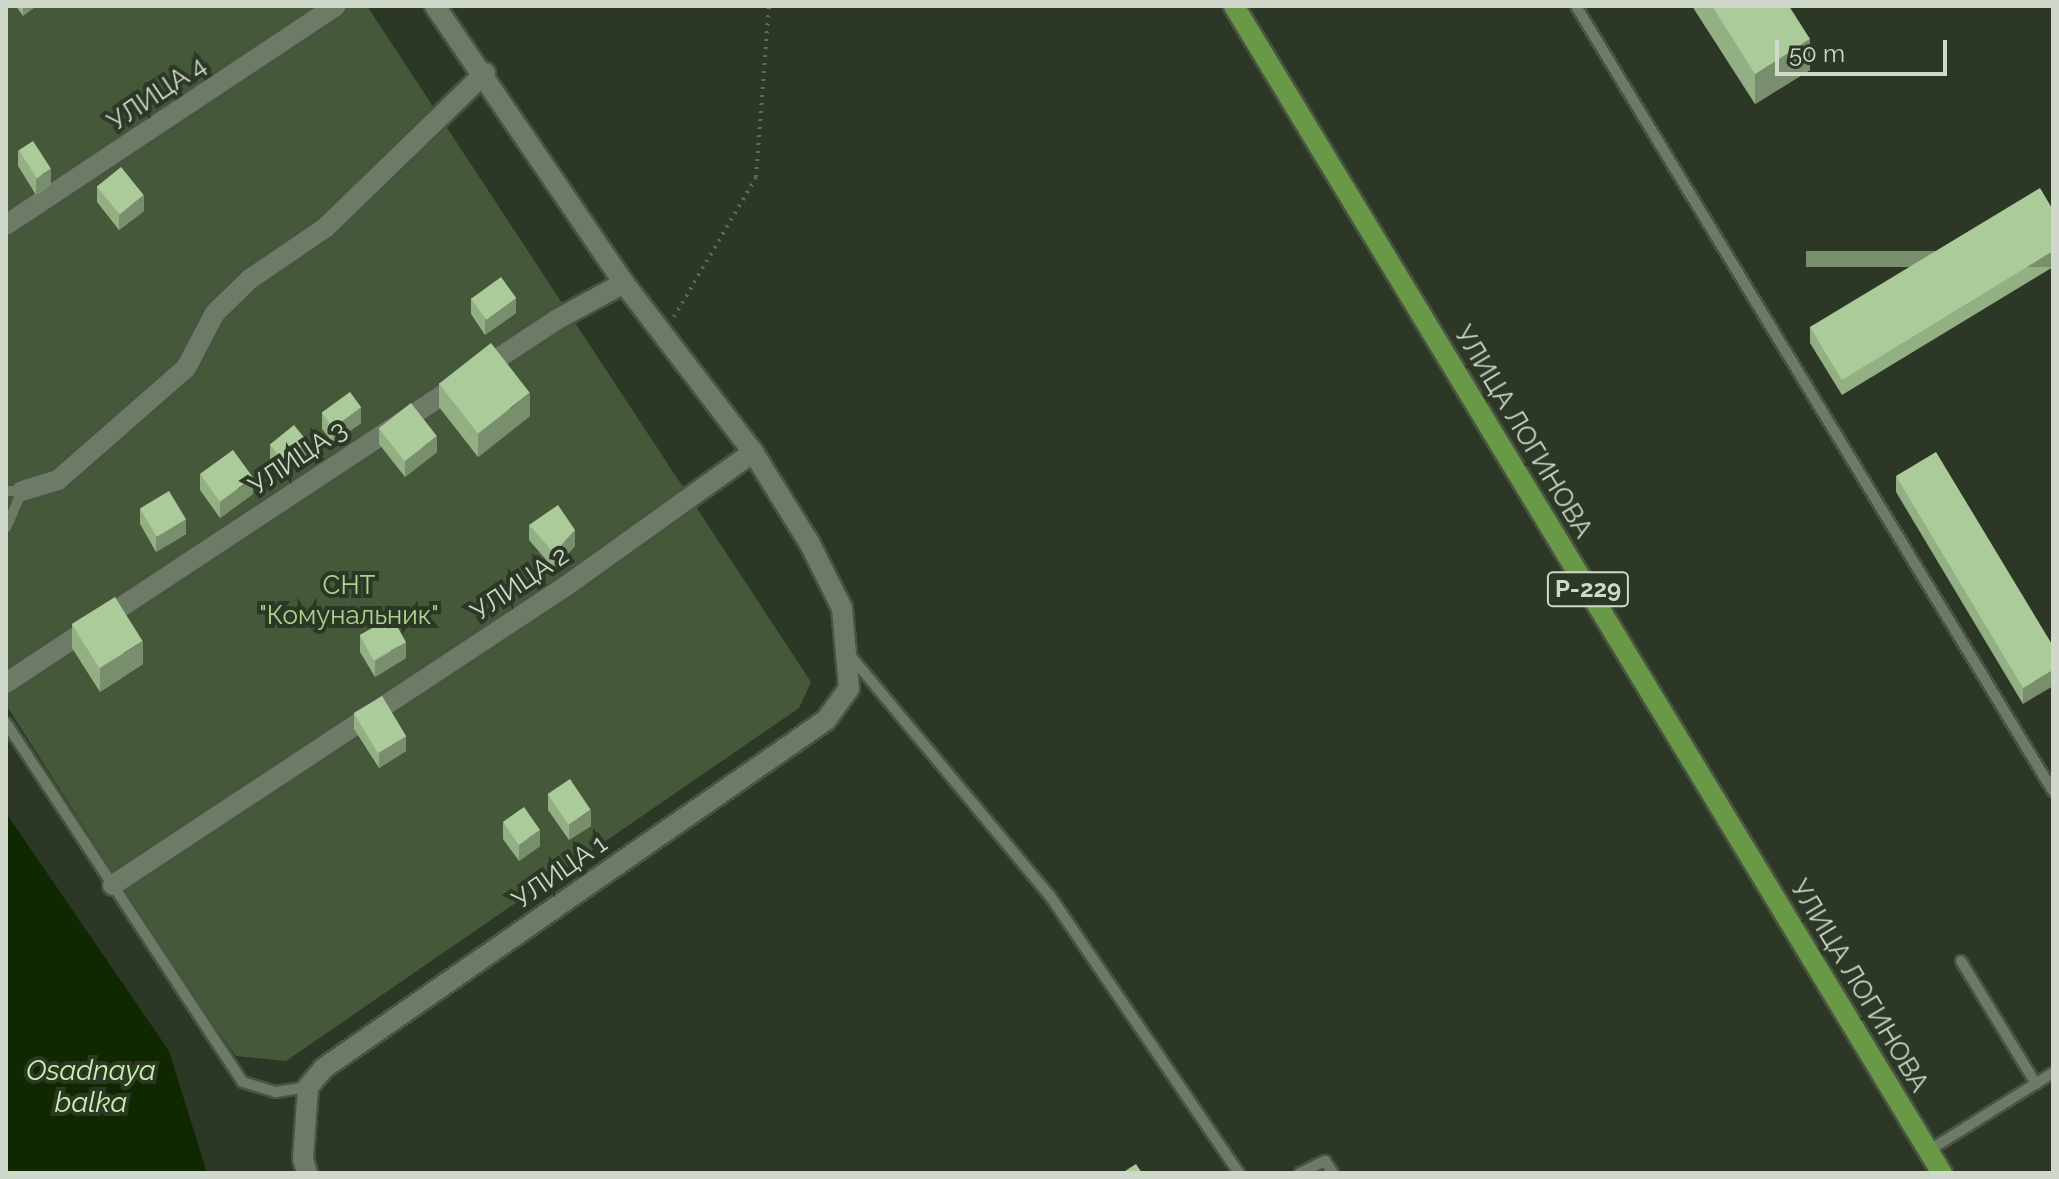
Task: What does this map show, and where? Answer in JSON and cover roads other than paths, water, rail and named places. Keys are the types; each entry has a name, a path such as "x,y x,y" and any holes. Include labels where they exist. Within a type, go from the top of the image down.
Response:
{"main road":[{"name":"УЛИЦА ЛОГИНОВА","path":"1234,6 1942,1173"}],"street":[{"name":"УЛИЦА 4","path":"6,225 336,6"},
{"path":"435,6 485,73 624,283 753,452 810,544 842,608 848,653"},
{"path":"14,491 58,480 186,368 215,313 233,296 325,228 485,73"},
{"name":"УЛИЦА 3","path":"6,683 556,320 624,283"},
{"name":"УЛИЦА 2","path":"113,885 555,593 753,452"},
{"name":"УЛИЦА 1","path":"308,1087 324,1068 826,720 849,688 848,653"},
{"path":"307,1173 303,1159 308,1087"}],"lane":[{"path":"1576,6 2053,791"},
{"path":"6,528 14,491"},
{"path":"848,653 1050,896 1239,1173"},
{"path":"6,723 243,1082 276,1092 308,1087"},
{"path":"1961,961 2036,1084"},
{"path":"1928,1151 2053,1073"},
{"path":"1300,1173 1325,1161 1333,1173"}],"water":[{"name":"Osadnaya balka","path":"6,813 169,1051 207,1173 6,1173"}],"park label":[{"name":"СНТ \"Комунальник\"","path":"349,601"}]}
